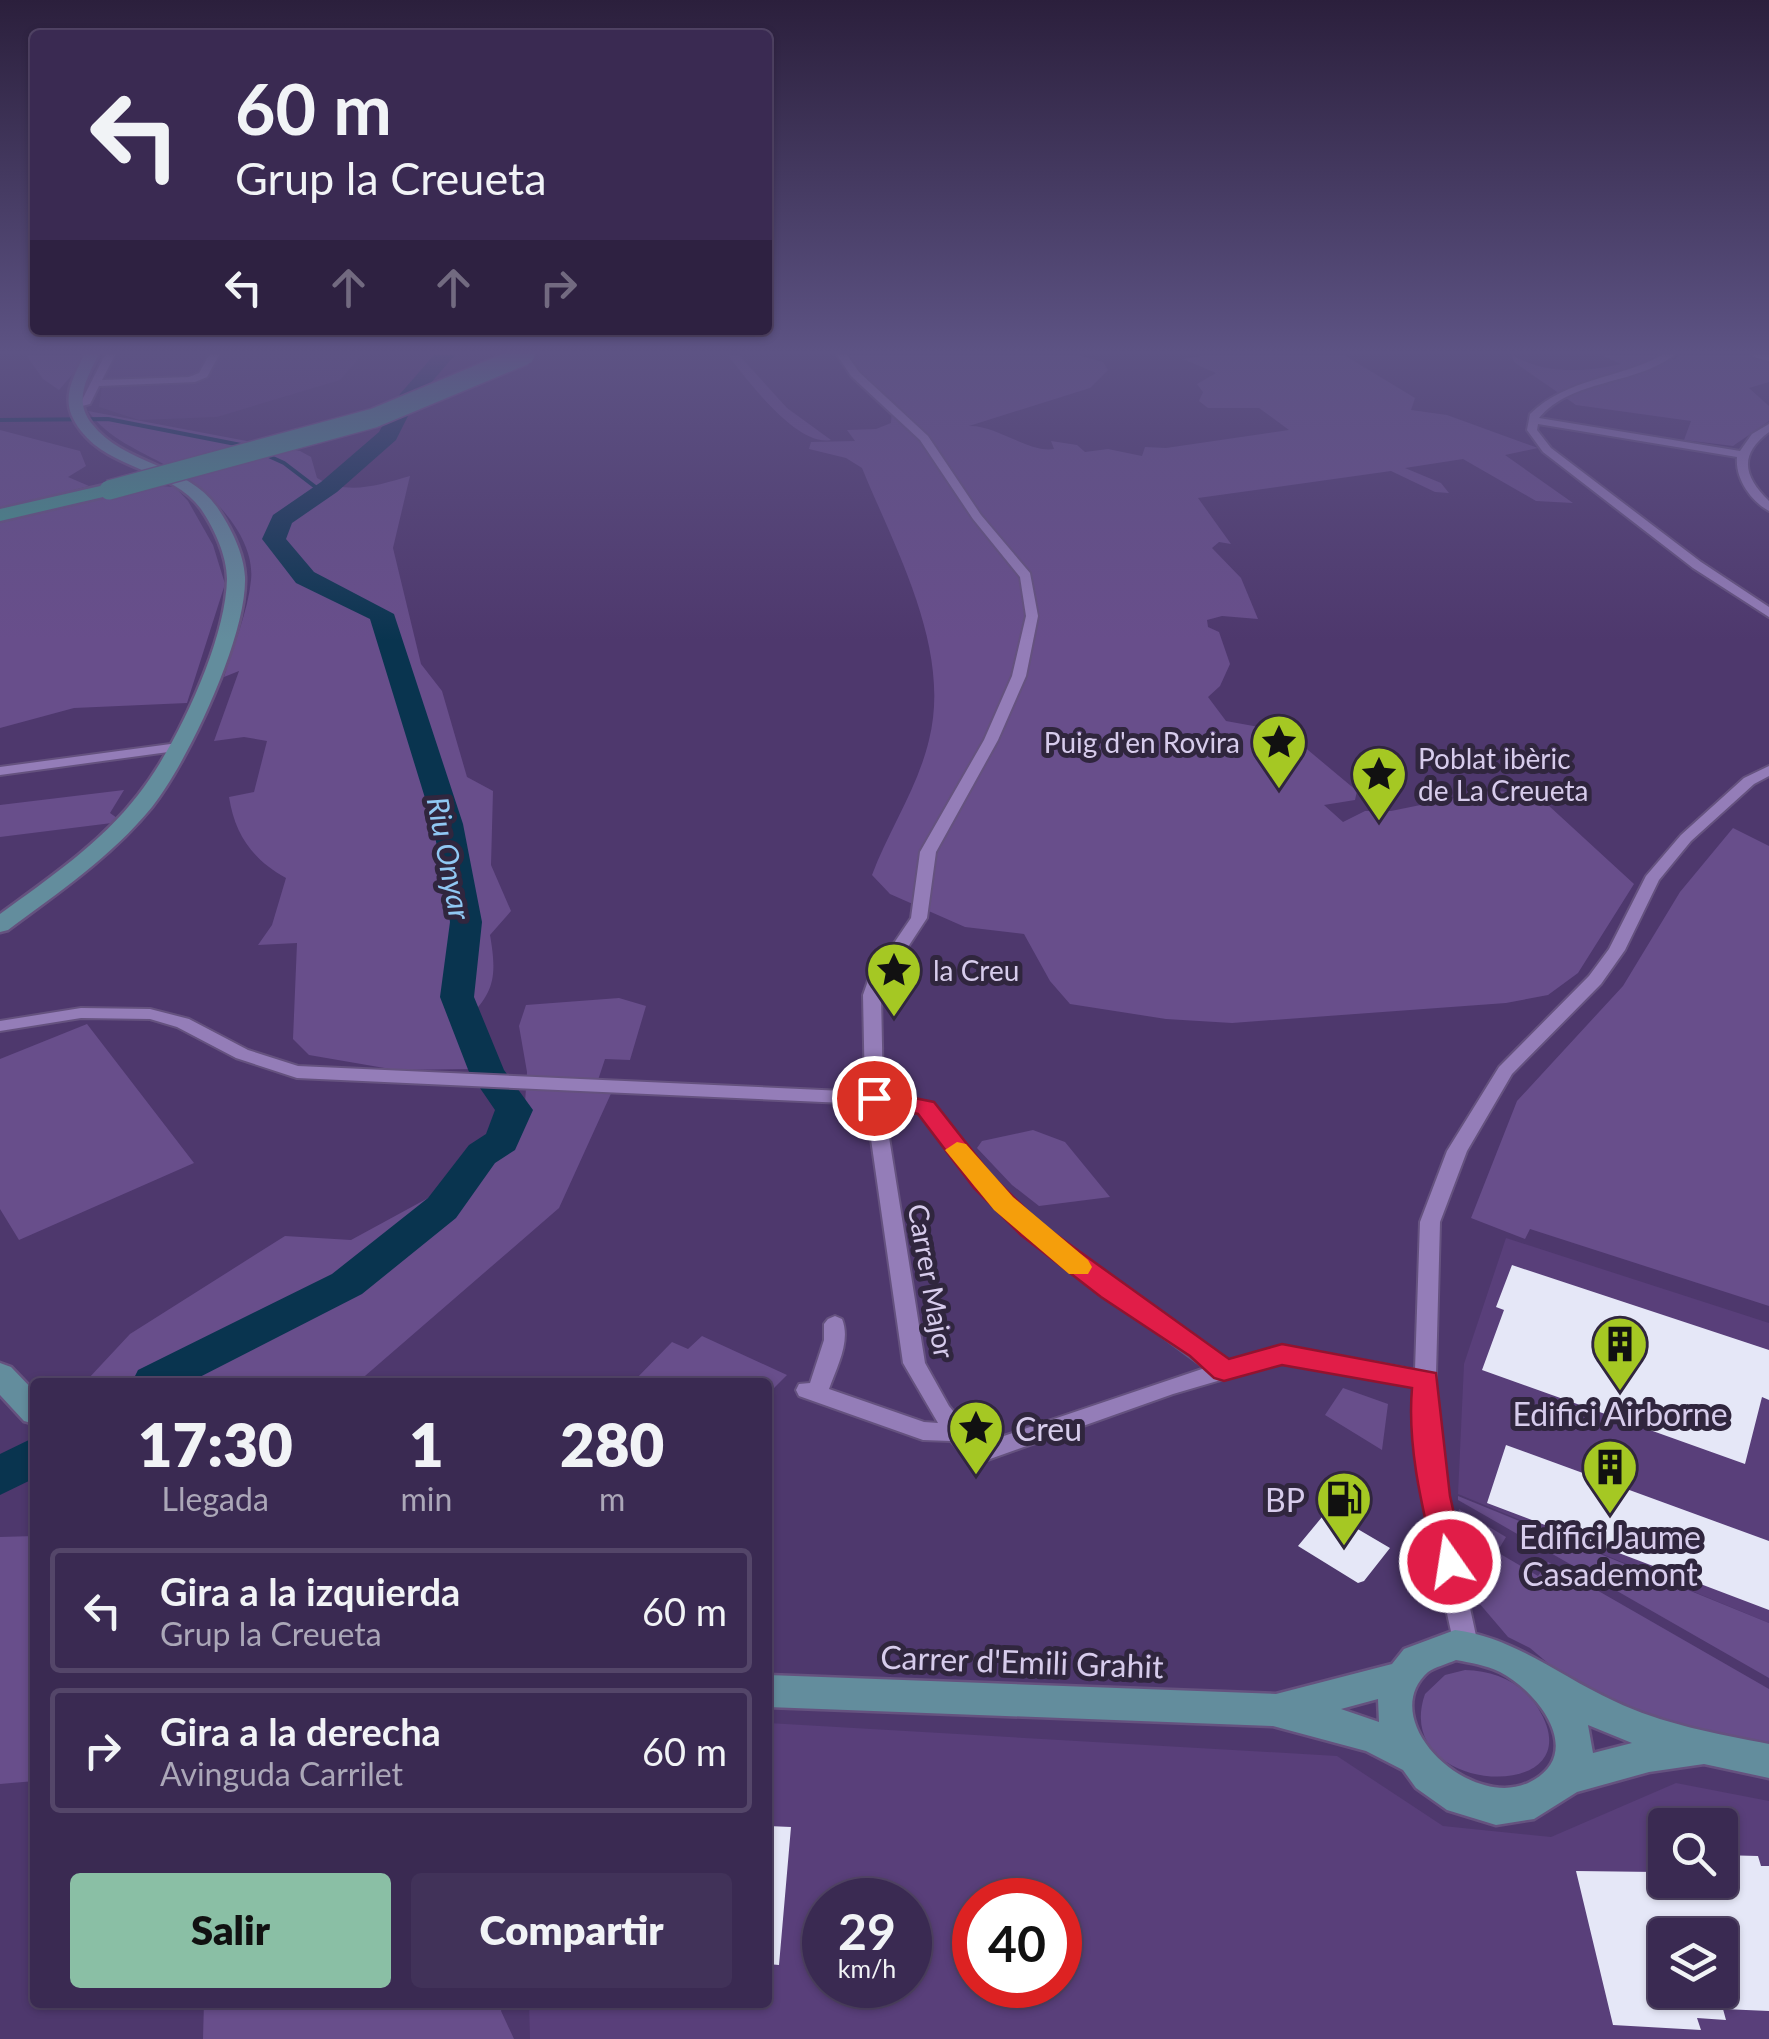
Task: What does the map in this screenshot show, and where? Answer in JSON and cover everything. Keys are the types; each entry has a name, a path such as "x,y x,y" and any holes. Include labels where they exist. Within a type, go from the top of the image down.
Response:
{"highway":[{"path":"0,515 263,450"}],"main road":[{"path":"0,925 124,823 147,799 178,747 222,635 236,578 233,561 197,494 117,450"},
{"path":"0,1375 30,1407"},
{"path":"1712,1750 1649,1755 1563,1779 1538,1799 1500,1808 1448,1790 1412,1757 1394,1715 1402,1677 1422,1656 1466,1645 1503,1653 1588,1710 1630,1727 1769,1761"},
{"name":"Carrer d'Emili Grahit","path":"1273,1710 1402,1677"},
{"path":"1546,1683 1571,1725 1574,1750 1563,1779"},
{"name":"Carrer d'Emili Grahit","path":"772,1691 1273,1710 1334,1720 1378,1736 1412,1757"}],"street":[{"name":"Carrer Major","path":"932,450 976,517 1026,576 1032,616 1019,676 991,740 928,852 919,918 900,946 883,961 872,994 874,1098 914,1363 955,1433 976,1456 1224,1370"},
{"path":"1547,450 1697,565 1769,613"},
{"path":"1716,450 1740,454"},
{"path":"1740,454 1744,450"},
{"path":"1740,454 1747,480 1769,508"},
{"path":"0,771 178,747"},
{"path":"1466,1645 1435,1496 1424,1412 1430,1222 1457,1150 1505,1071 1566,1011 1618,950 1652,879 1710,815 1769,770"},
{"path":"0,1026 122,1010 183,1024 242,1054 297,1072 874,1098 926,1108 983,1182 1030,1229 1110,1290 1200,1348 1224,1370 1282,1354 1426,1380"},
{"path":"836,1324 835,1340 812,1392 923,1432 955,1433"}],"shaded area":[{"path":"0,450 80,451 86,466 68,477 89,486 0,510"},
{"path":"137,450 296,450 311,457 317,478 340,487 363,487 410,476 393,548 421,664 442,691 467,777 493,791 491,865 511,911 490,935 493,967 489,989 455,1032 473,1069 396,1070 309,1055 293,1039 297,943 258,945 272,925 286,878 247,845 229,797 254,792 267,741 244,737 214,741 239,671 224,677 244,617 250,563 237,529 225,513 198,486"},
{"path":"814,450 1114,450 1142,456 1144,450 1528,450 1505,455 1573,503 1536,501 1463,459 1405,468 1441,483 1449,493 1435,492 1391,471 1198,498 1231,544 1219,542 1212,548 1241,578 1258,619 1222,616 1207,620 1208,627 1219,632 1230,664 1220,686 1208,697 1226,721 1270,729 1302,745 1357,791 1355,800 1324,805 1343,822 1365,811 1391,811 1489,791 1516,792 1548,805 1634,884 1578,973 1548,995 1506,1003 1232,1023 1166,1019 1070,1004 1050,981 1024,934 965,927 890,894 872,875 924,757 934,706 933,671 927,635 904,566 862,468 846,458"},
{"path":"161,486 175,487 188,501 213,545 225,584 187,703 74,708 0,728 0,519"},
{"path":"124,790 110,813 117,818 112,823 0,837 0,805"},
{"path":"1733,828 1769,846 1769,1306 1530,1229 1525,1239 1471,1218 1517,1101 1623,986 1680,892"},
{"path":"619,998 646,1006 630,1060 605,1059 596,1086 614,1087 559,1208 363,1378 89,1378 130,1334 285,1236 351,1240 498,1160 524,1119 527,1072 519,1026 526,1005"},
{"path":"87,1024 194,1163 19,1240 0,1209 0,1059"},
{"path":"1033,1130 1065,1142 1110,1197 1039,1206 1012,1185 977,1148 982,1141"},
{"path":"1506,1238 1769,1323 1769,1623 1458,1494 1464,1364"},
{"path":"702,1336 787,1375 772,1390 772,1378 637,1378 672,1342 688,1349"},
{"path":"1343,1388 1388,1404 1382,1450 1325,1415"},
{"path":"1458,1496 1769,1623 1769,1678 1458,1500"},
{"path":"1459,1509 1506,1537 1497,1552 1538,1576 1548,1562 1769,1689 1769,1749 1668,1727 1582,1692 1530,1648 1508,1637 1479,1603"},
{"path":"30,1536 30,1781 0,1784 0,1537"},
{"path":"1465,1670 1507,1680 1532,1699 1549,1740 1541,1762 1520,1774 1491,1776 1461,1770 1436,1753 1422,1728 1425,1694 1445,1675"},
{"path":"772,1723 1337,1756 1443,1826 1551,1837 1676,1783 1769,1801 1769,2039 530,2039 529,2008 772,2008"},
{"path":"204,2008 502,2008 514,2039 203,2039"}],"building":[{"path":"1512,1265 1769,1350 1769,1400 1762,1397 1745,1464 1482,1370 1504,1310 1496,1307"},
{"name":"Edifici Jaume Casademont","path":"1506,1445 1769,1541 1769,1610 1487,1503"},
{"name":"BP","path":"1327,1511 1390,1548 1364,1581 1358,1583 1298,1546"},
{"path":"772,1826 791,1827 779,1965 772,1964"},
{"path":"1738,1855 1758,1856 1761,1866 1769,1866 1769,2011 1723,2009 1726,2020 1697,2018 1701,2030 1613,2025 1576,1871 1648,1872 1648,1898 1738,1898"}],"waterway":[{"name":"Riu Onyar","path":"161,1378 347,1284 442,1208 482,1154 502,1141 514,1110 487,1072 457,997 466,922 448,824 381,614 319,587 292,567 274,539 281,520 329,487 371,450"},
{"path":"262,453 284,463 322,492"},
{"name":"Riu Onyar","path":"0,1477 30,1458"}],"slow traffic":[{"path":"957,1150 1030,1229 1079,1267"}],"place":[{"name":"Puig d'en Rovira","path":"1279,791"},
{"name":"Poblat ibèric de La Creueta","path":"1379,823"},
{"name":"la Creu","path":"894,1019"},
{"name":"Edifici Airborne","path":"1620,1393"},
{"name":"Creu","path":"976,1477"},
{"name":"Edifici Jaume Casademont","path":"1610,1516"},
{"name":"BP","path":"1344,1548"}],"route":[{"path":"874,1098 932,1112 983,1182 1030,1229 1110,1290 1200,1348 1224,1370 1282,1354 1426,1380 1424,1412 1435,1496 1450,1562"}]}
